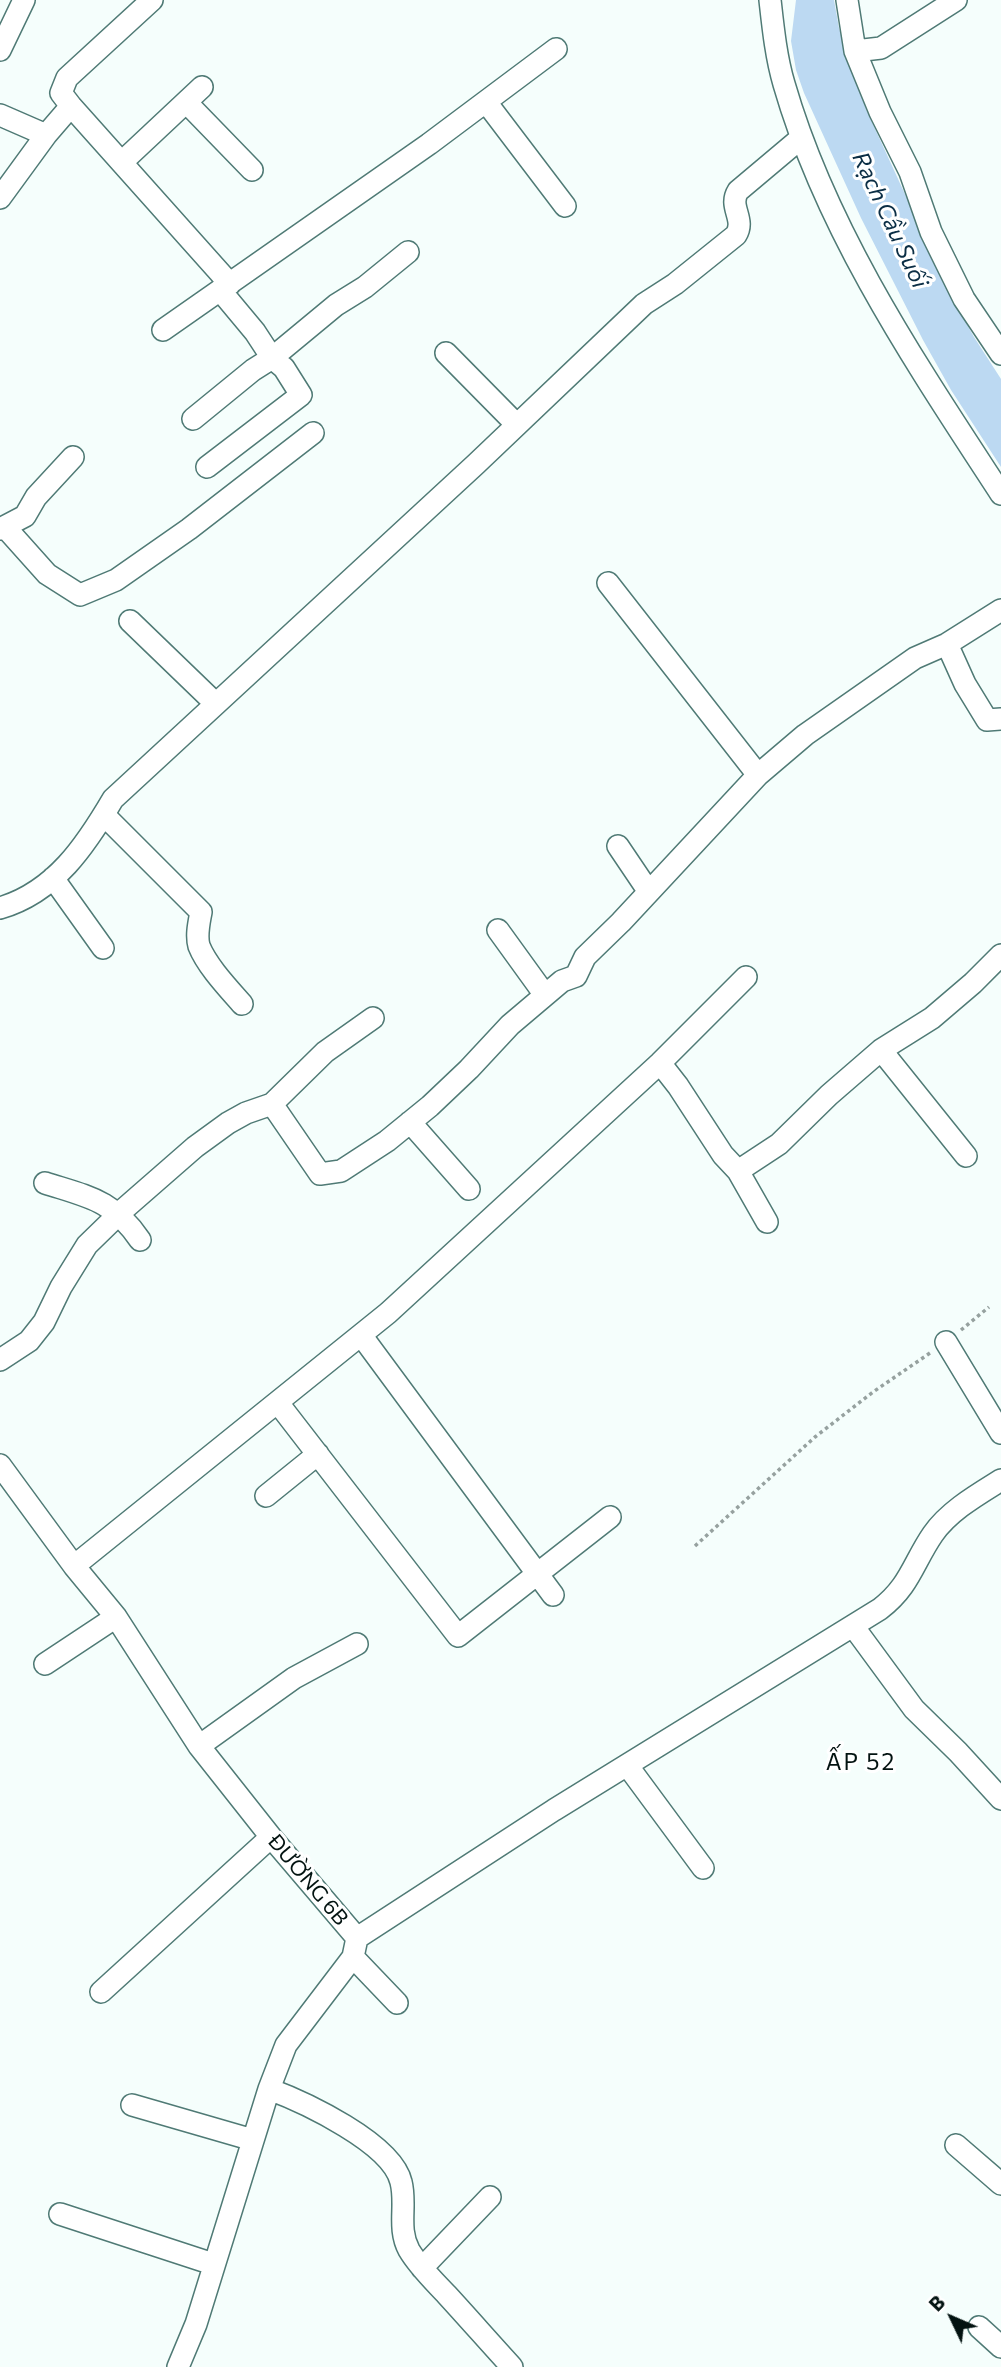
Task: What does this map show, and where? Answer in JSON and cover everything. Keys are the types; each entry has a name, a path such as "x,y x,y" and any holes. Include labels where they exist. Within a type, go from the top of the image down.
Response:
{"street":[{"path":"0,50 24,0"},
{"path":"152,0 67,78 61,93 225,287 272,358 284,368 301,395 207,467"},
{"path":"770,0 783,81 801,138 831,206 912,358 1001,494"},
{"path":"848,0 855,51 880,112 910,172 931,232 964,299 1001,354"},
{"path":"855,51 881,48 956,0"},
{"path":"163,330 486,102 556,49"},
{"path":"122,162 202,87"},
{"path":"186,102 252,170"},
{"path":"486,102 565,206"},
{"path":"0,198 71,106"},
{"path":"1,117 46,135"},
{"path":"0,908 40,890 90,839 113,799 644,304 675,284 736,235 741,222 734,207 734,197 738,191 801,138"},
{"path":"193,418 272,358 336,304 365,287 408,252"},
{"path":"446,353 517,425"},
{"path":"73,457 36,498 25,516 3,528 47,575 80,594 116,580 158,551 313,433"},
{"path":"608,583 758,775"},
{"path":"272,1104 320,1174 341,1171 387,1141 470,1069 510,1025 562,981 576,976 585,957 758,775 805,735 904,666 947,644 1001,610"},
{"path":"130,621 216,704"},
{"path":"947,644 965,684 987,720 1001,719"},
{"path":"104,815 201,912 199,945 220,979 242,1004"},
{"path":"618,846 649,892"},
{"path":"53,878 103,948"},
{"path":"498,930 545,995"},
{"path":"738,1171 779,1144 881,1050 932,1018 1001,955"},
{"path":"74,1566 361,1335 660,1063 746,977"},
{"path":"0,1360 29,1341 44,1322 61,1287 87,1245 119,1213 186,1154 228,1123 272,1104 325,1052 373,1018"},
{"path":"881,1050 966,1156"},
{"path":"660,1063 723,1155 738,1171 767,1222"},
{"path":"410,1122 470,1189"},
{"path":"45,1183 99,1200 119,1213 141,1240"},
{"path":"361,1335 554,1595"},
{"path":"946,1342 1001,1433"},
{"path":"278,1403 458,1636 610,1517"},
{"path":"266,1496 318,1454"},
{"name":"ĐƯỜNG 6B","path":"0,1465 74,1566 116,1617 199,1746 397,2003"},
{"path":"178,2367 196,2324 280,2057 295,2031 355,1947 465,1866 894,1598 908,1581 933,1534 947,1517 1001,1480"},
{"path":"45,1664 116,1617"},
{"path":"853,1626 914,1709 1001,1799"},
{"path":"199,1746 294,1678 357,1644"},
{"path":"627,1765 703,1868"},
{"path":"101,1992 271,1837"},
{"path":"269,2088 307,2104 380,2150 391,2162 401,2181 402,2230 407,2246 422,2268 512,2367"},
{"path":"132,2105 253,2140"},
{"path":"956,2145 1001,2184"},
{"path":"422,2268 490,2197"},
{"path":"60,2214 213,2264"},
{"path":"979,2327 1001,2347"}],"path":[{"path":"695,1546 815,1437 873,1392 946,1342 989,1307"}],"water":[{"name":"Rạch Cầu Suối","path":"796,0 834,0 839,28 866,109 953,299 1001,379 1001,467 951,390 923,340 861,218 804,93 796,70 791,41"}],"district":[{"name":"ẤP 52","path":"861,1762"}]}
